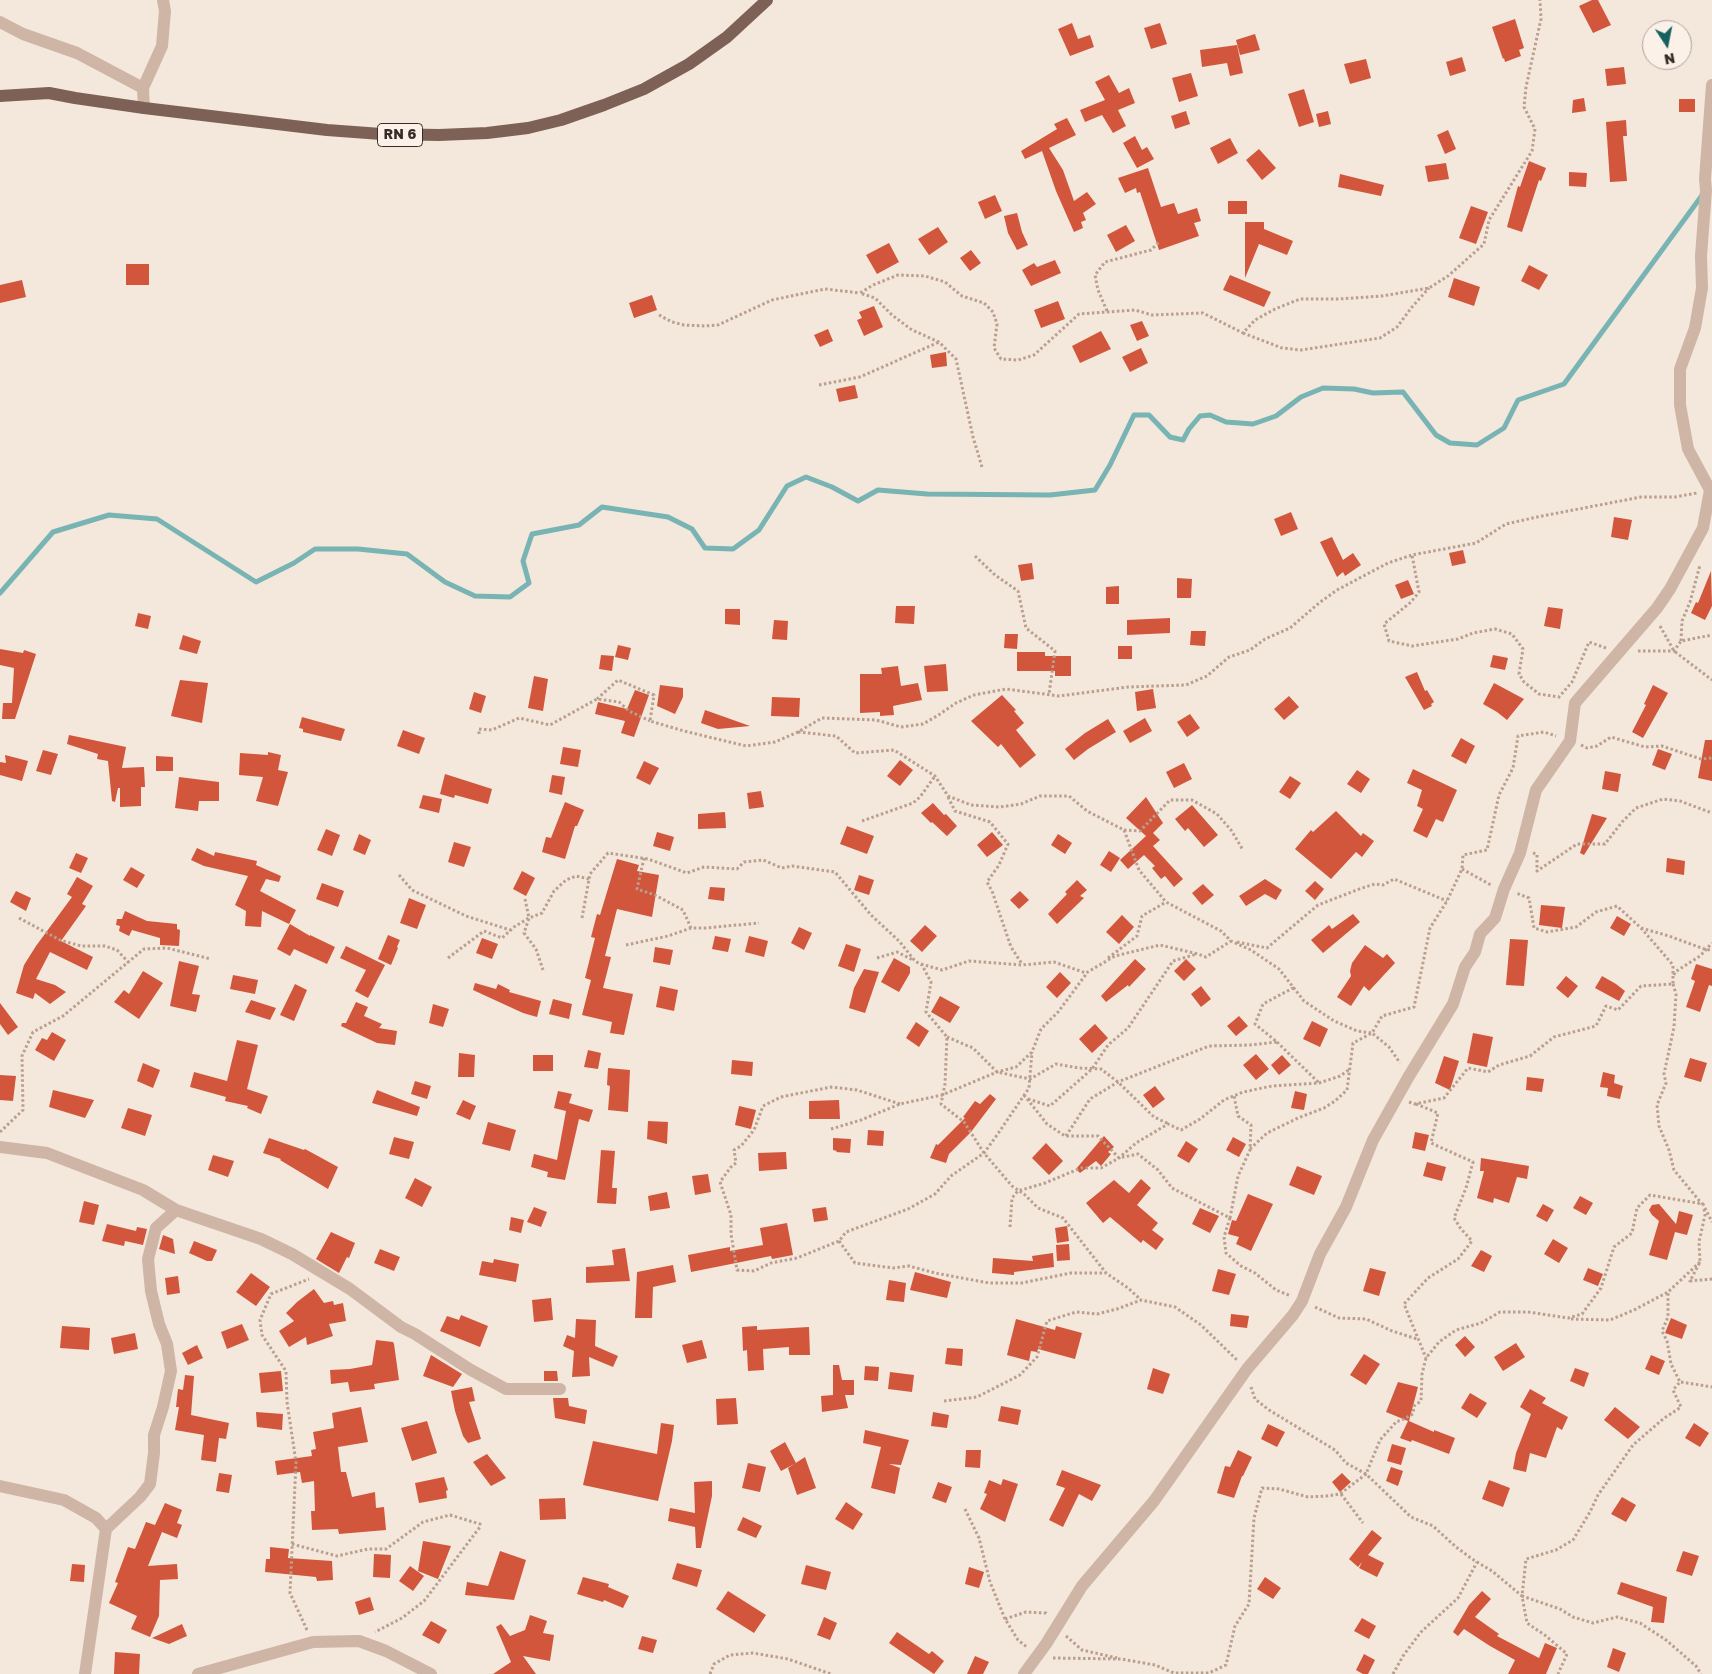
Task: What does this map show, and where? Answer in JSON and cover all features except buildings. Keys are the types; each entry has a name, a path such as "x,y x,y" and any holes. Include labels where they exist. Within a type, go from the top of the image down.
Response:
{"main road":[{"name":"RN 6","path":"0,96 49,93 144,108 327,130 381,134 439,135 487,133 528,128 561,120 644,89 689,64 719,43 767,0"}],"street":[{"path":"144,108 143,88 162,46 165,11 163,0"},
{"path":"0,22 24,34 77,53 143,88"},
{"path":"1024,1674 1082,1586 1154,1501 1247,1369 1293,1315 1302,1301 1320,1254 1346,1207 1373,1140 1453,1004 1465,967 1475,952 1480,934 1495,918 1504,890 1520,853 1536,790 1570,741 1575,703 1657,608 1670,589 1703,528 1710,490 1688,449 1680,405 1680,369 1695,328 1702,288 1701,256 1712,85"},
{"path":"0,1147 47,1153 144,1190 176,1210 260,1239 292,1254 350,1288 401,1328 415,1334 471,1370 506,1389 560,1389"},
{"path":"84,1674 106,1529 140,1497 150,1484 154,1435 163,1407 171,1371 167,1344 159,1324 151,1291 148,1260 156,1228 176,1210"},
{"path":"0,1486 64,1500 96,1518 106,1529"},
{"path":"198,1674 313,1642 359,1641 386,1651 431,1674"}],"path":[{"path":"860,293 898,275 925,276 945,282 962,296 984,303 993,312 997,324 994,348 1002,359 1010,360 1018,360 1034,355 1080,314 1107,311 1135,310 1152,315 1170,316 1203,313 1243,333 1282,348 1301,350 1380,338 1397,327 1429,288 1448,276 1484,244 1489,220 1532,151 1535,130 1524,107 1526,87 1541,19 1540,0"},
{"path":"1107,311 1098,290 1095,275 1105,262 1129,254 1151,250 1160,241"},
{"path":"1243,333 1255,320 1300,299 1382,296 1429,288"},
{"path":"659,315 672,322 684,325 718,325 772,300 824,289 860,293 875,298 892,315 912,330 939,342 956,359 966,409 982,467"},
{"path":"819,385 860,377 939,342"},
{"path":"598,699 619,702 629,711 650,721 746,746 775,742 798,732 822,718 876,720 901,727 923,724 956,703 974,695 1006,689 1059,696 1128,687 1186,685 1207,676 1229,657 1250,650 1265,639 1290,628 1318,603 1337,590 1388,563 1412,556 1476,543 1506,524 1514,522 1642,497 1675,497 1710,490"},
{"path":"975,556 995,575 1018,591 1026,628 1055,651 1049,694"},
{"path":"1412,556 1419,592 1411,602 1384,624 1389,641 1412,646 1495,629 1512,634 1523,649 1519,674 1524,682 1539,694 1559,697 1572,682"},
{"path":"1681,641 1682,621 1690,602 1701,563"},
{"path":"1657,608 1659,625 1674,651 1712,680"},
{"path":"479,734 479,729 492,730 519,718 550,725 598,699 618,680 654,696 650,721"},
{"path":"798,732 836,736 855,753 894,750 935,776 955,811 990,822 1008,844 999,865 987,882 992,891 1011,947 1022,965"},
{"path":"1119,1158 1138,1154 1158,1170 1172,1188 1230,1218 1238,1176 1250,1150 1267,1133 1324,1108 1335,1101 1346,1090 1353,1043 1372,1032 1382,1016 1414,1007 1430,928 1447,901 1462,869 1463,855 1487,850 1499,794 1513,768 1518,736 1544,732 1587,748 1597,746 1611,737 1645,747 1662,746 1701,759 1712,758"},
{"path":"862,821 913,803 920,797 935,776"},
{"path":"948,796 971,805 1000,807 1021,804 1040,796 1069,796 1087,811 1124,830 1140,831 1170,800 1192,800 1217,814 1231,830 1243,850"},
{"path":"1520,853 1536,854 1537,871 1577,844 1605,844 1636,808 1663,799 1680,801 1712,814"},
{"path":"1124,830 1139,870 1166,902 1221,931 1231,941 1251,950 1279,969 1304,1001 1334,1021 1357,1031 1372,1032 1389,1047 1409,1076"},
{"path":"582,918 590,874 608,853 644,858 687,873 704,867 737,869 744,862 763,860 782,868 792,866 835,872 871,915 898,941 915,961 922,965 930,982 926,1012 947,1037 972,1048 997,1072 1030,1079 1056,1064 1101,1069 1118,1082 1154,1117 1181,1130"},
{"path":"644,858 637,889 656,895 683,910 691,928"},
{"path":"1462,869 1494,887 1529,898 1534,928 1547,932 1576,927 1596,912 1617,906 1641,928 1673,965 1673,984 1676,994 1674,1027 1664,1074 1666,1083 1657,1105 1659,1126 1669,1150 1674,1170 1703,1204 1712,1222"},
{"path":"399,875 412,890 466,916 510,930"},
{"path":"448,958 484,931 502,938 510,930 529,918 542,913 554,891 566,880 576,876 589,879"},
{"path":"877,958 897,952 922,965 942,970 969,962 1022,965 1054,962 1086,973 1115,956 1160,945 1206,957 1231,941 1267,948 1318,905 1375,884 1383,885 1394,879 1447,901"},
{"path":"525,899 529,918 524,934 536,949 543,970"},
{"path":"900,1104 856,1090 830,1087 781,1097 763,1106 754,1130 741,1146 734,1150 736,1162 720,1182 731,1215 731,1234 737,1270 754,1271 771,1263 797,1258 838,1241 846,1232 908,1209 935,1194 951,1176 984,1153 1025,1097 1029,1088 1032,1052 1041,1029 1058,1012 1086,973 1137,936 1142,916 1166,902"},
{"path":"19,918 60,940 81,946 105,946 117,950 130,962"},
{"path":"626,945 668,936 691,928 759,923"},
{"path":"1641,928 1712,950"},
{"path":"1673,984 1675,972 1700,956 1712,943"},
{"path":"0,1132 23,1110 22,1056 32,1032 63,1016 144,950 167,948 211,959"},
{"path":"1025,1097 1050,1106 1092,1068 1108,1045 1128,1028 1173,961 1198,954"},
{"path":"1279,969 1293,988 1263,1004 1255,1024 1278,1042 1319,1083"},
{"path":"1416,1104 1444,1098 1468,1068 1488,1072 1499,1065 1530,1056 1554,1037 1596,1026 1606,1006 1618,1010 1641,986 1673,984"},
{"path":"947,1037 945,1084 941,1104 964,1122 984,1153 1012,1186 1038,1208 1063,1218 1106,1273 1128,1288 1140,1300"},
{"path":"1065,1136 1090,1100 1118,1082 1208,1046 1278,1042"},
{"path":"831,1129 861,1120 900,1104 942,1095 1016,1066 1032,1052"},
{"path":"1181,1130 1200,1119 1224,1100 1243,1092 1272,1086 1319,1083 1340,1076 1350,1069"},
{"path":"1234,1096 1238,1116 1251,1125 1250,1150"},
{"path":"1025,1097 1047,1124 1065,1136 1098,1136 1119,1158"},
{"path":"1397,1097 1438,1113 1431,1143 1472,1162 1466,1188 1454,1218 1460,1229 1472,1241 1458,1259 1428,1278 1404,1304 1426,1358"},
{"path":"1010,1227 1012,1198 1018,1190 1046,1183 1081,1168 1101,1168 1119,1158 1136,1143 1168,1124 1181,1130"},
{"path":"1568,1318 1582,1314 1601,1288 1614,1247 1632,1232 1637,1208 1650,1195 1703,1204"},
{"path":"1703,1204 1706,1216 1700,1242 1700,1262 1690,1281 1712,1279"},
{"path":"838,1241 855,1264 893,1268 909,1266 989,1283 1022,1283 1071,1273 1106,1273"},
{"path":"965,1510 979,1538 990,1582 1005,1619 1018,1640 1037,1657 1121,1659 1155,1665 1174,1673 1209,1672 1226,1665 1235,1626 1249,1604 1254,1518 1262,1488 1280,1489 1308,1498 1340,1494 1366,1474 1380,1440 1396,1421 1400,1422 1412,1414 1414,1406 1421,1402 1422,1374 1426,1358 1439,1342 1456,1330 1481,1323 1500,1312 1528,1312 1568,1318 1610,1320 1668,1292 1700,1262"},
{"path":"313,1642 290,1593 296,1462 287,1402 286,1372 262,1335 260,1320 272,1294 323,1273"},
{"path":"1668,1292 1668,1317 1662,1331 1667,1341 1670,1364 1680,1382"},
{"path":"944,1401 977,1397 1020,1375 1037,1357 1047,1321 1076,1312 1097,1314 1140,1300 1175,1307 1201,1325 1247,1369 1247,1376 1255,1399 1269,1410 1335,1450 1346,1462 1366,1474 1411,1517 1433,1526 1456,1547 1492,1571 1522,1596 1560,1609 1573,1617 1593,1623 1617,1617 1640,1623 1666,1640 1696,1666 1701,1674"},
{"path":"1680,1382 1712,1387"},
{"path":"1558,1674 1567,1654 1527,1623 1522,1596 1526,1558 1556,1550 1573,1540 1598,1495 1633,1445 1663,1419 1681,1408 1674,1390 1680,1382"},
{"path":"1340,1494 1363,1523"},
{"path":"292,1544 337,1556 368,1549 386,1549 423,1522 450,1515 480,1524 475,1534 424,1601 402,1618 359,1641"},
{"path":"1393,1674 1403,1656 1421,1632 1458,1598 1478,1562"},
{"path":"710,1674 714,1664 730,1655 753,1653 788,1659 831,1674"}],"waterway":[{"path":"0,593 53,532 109,515 157,519 256,582 294,563 315,549 358,549 407,554 445,582 475,596 510,597 529,583 523,561 532,534 579,525 602,507 668,517 692,529 705,548 733,549 759,530 787,486 806,477 832,487 858,501 878,490 927,494 1050,495 1095,490 1110,465 1134,415 1149,415 1170,437 1183,440 1200,416 1210,415 1226,422 1253,424 1276,416 1301,397 1323,388 1354,389 1373,393 1403,392 1436,435 1450,443 1477,445 1504,428 1518,400 1564,384 1703,194"}]}
